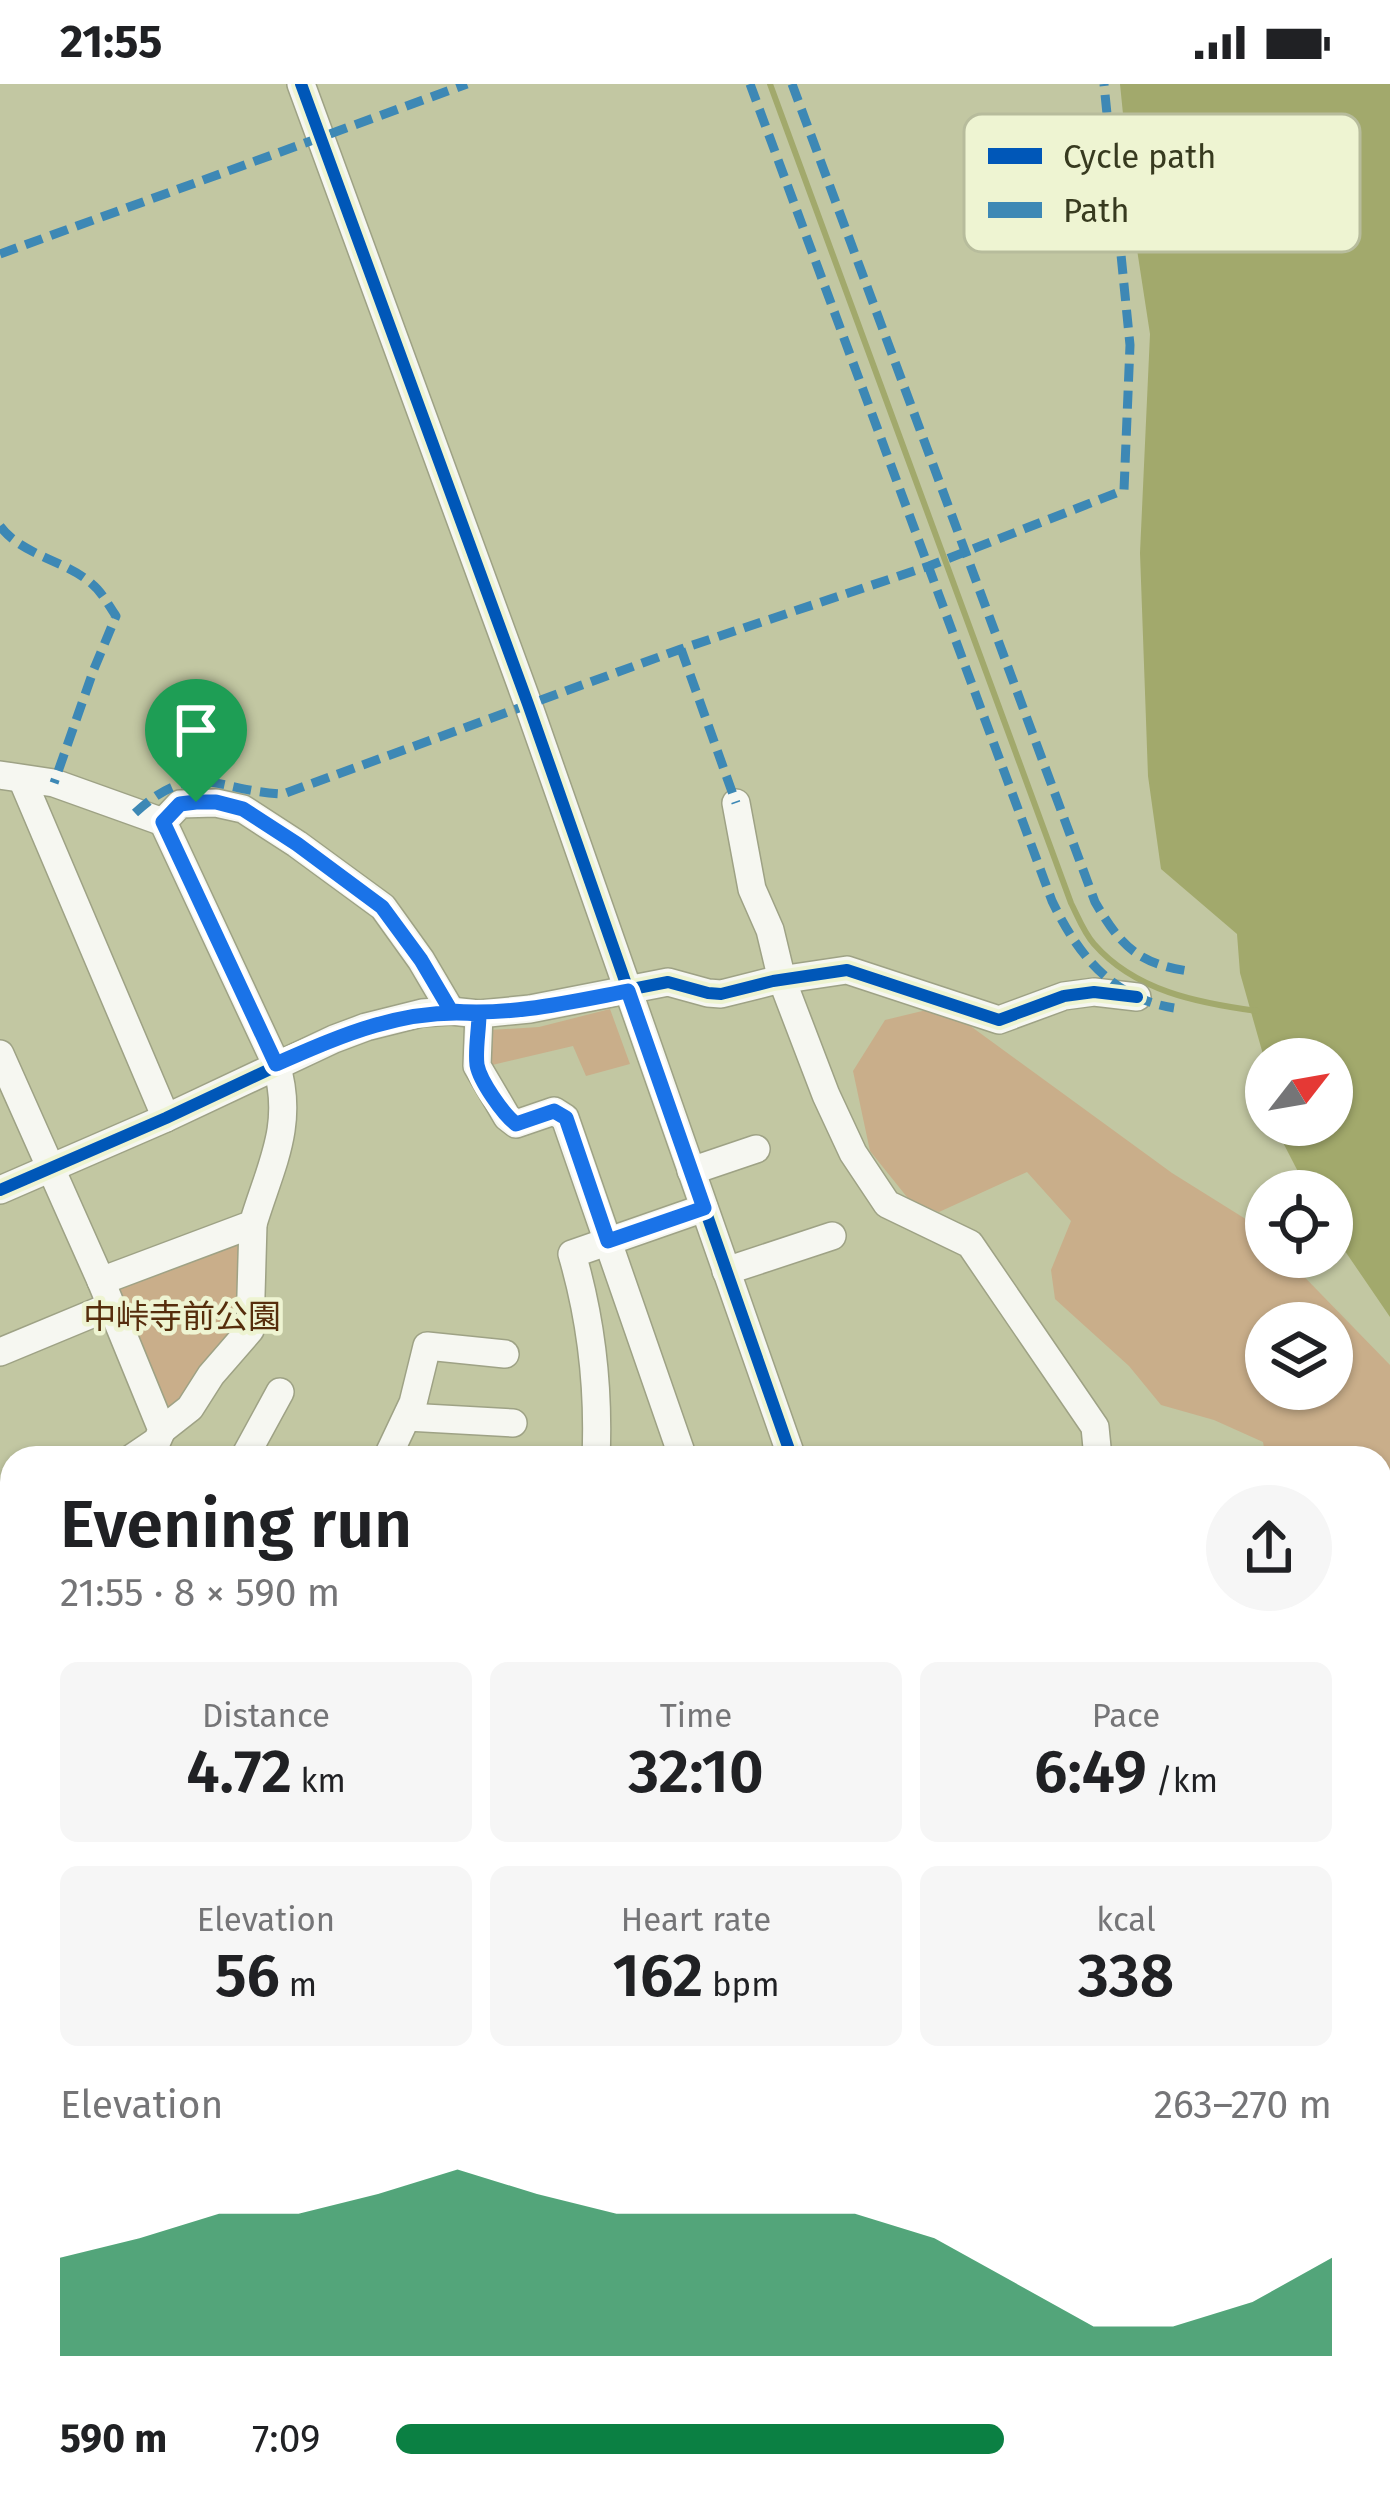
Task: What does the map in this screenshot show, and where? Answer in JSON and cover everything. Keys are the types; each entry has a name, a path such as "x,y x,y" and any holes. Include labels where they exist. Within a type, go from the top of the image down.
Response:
{"street":[{"path":"301,84 520,682 788,1446"},
{"path":"11,777 54,783 163,822 284,1089 283,1134 253,1224 250,1330 190,1408 161,1430 151,1446"},
{"path":"11,777 166,1118"},
{"path":"163,822 180,804 216,802 243,809 297,844 382,907 465,1012 477,1066 507,1117 516,1124 554,1111 566,1118 679,1446"},
{"path":"736,803 752,890 770,930 782,980 853,1153 887,1204 970,1244 1095,1427 1097,1446"},
{"path":"0,1190 276,1064 366,1027 422,1013 530,1010 668,982 721,994 847,970 999,1020 1064,996 1094,992 1137,997"},
{"path":"0,1054 161,1430"},
{"path":"692,1171 756,1149"},
{"path":"596,1446 586,1313 572,1254 704,1208"},
{"path":"0,1352 106,1294 253,1224"},
{"path":"726,1271 832,1236"},
{"path":"393,1446 407,1417 427,1346 505,1354"},
{"path":"251,1446 280,1392"},
{"path":"407,1417 513,1423"}],"green space":[{"path":"943,1006 1172,1173 1245,1219 1245,1278 1305,1278 1329,1302 1245,1302 1245,1410 1353,1410 1353,1327 1390,1365 1390,1446 1264,1446 1214,1420 1161,1405 1129,1366 1055,1299 1051,1270 1071,1221 1027,1172 939,1212 911,1202 870,1151 853,1071 885,1020"},
{"path":"610,1009 630,1064 586,1076 573,1046 488,1066 490,1030 539,1027"},
{"name":"中峠寺前公園","path":"253,1224 250,1330 162,1430 101,1281"}],"shaded area":[{"path":"1120,84 1390,84 1390,1317 1353,1263 1353,1170 1297,1170 1285,1146 1353,1146 1353,1038 1258,1038 1240,973 1237,934 1161,869 1148,776 1140,553 1150,334 1137,252 1360,252 1360,114 1123,114"}],"waterway":[{"path":"770,84 1081,925 1110,960 1148,984 1190,999 1257,1011"}],"marked path":[{"path":"0,254 467,84"},
{"path":"750,84 1052,901 1073,939 1100,971 1132,995 1174,1008"},
{"path":"792,84 1095,902 1132,950 1156,963 1188,971"},
{"path":"1104,84 1107,114"},
{"path":"135,813 156,796 190,782 283,794 681,649 929,566 1124,490 1130,345 1121,252"},
{"path":"0,526 20,544 92,584 116,616 54,783"},
{"path":"681,649 736,803"}],"cycle path":[{"path":"301,84 528,704 788,1446"},
{"path":"0,1190 334,1039 422,1013 530,1009 668,982 721,994 847,970 999,1020 1064,996 1094,992 1137,997"}],"route":[{"path":"196,802 173,808 163,822 276,1064 395,1019 451,1011 479,1014 477,1066 482,1077 516,1124 554,1111 566,1118 608,1241 704,1208 628,991 530,1010 451,1011 382,907 243,809 196,802"}]}
